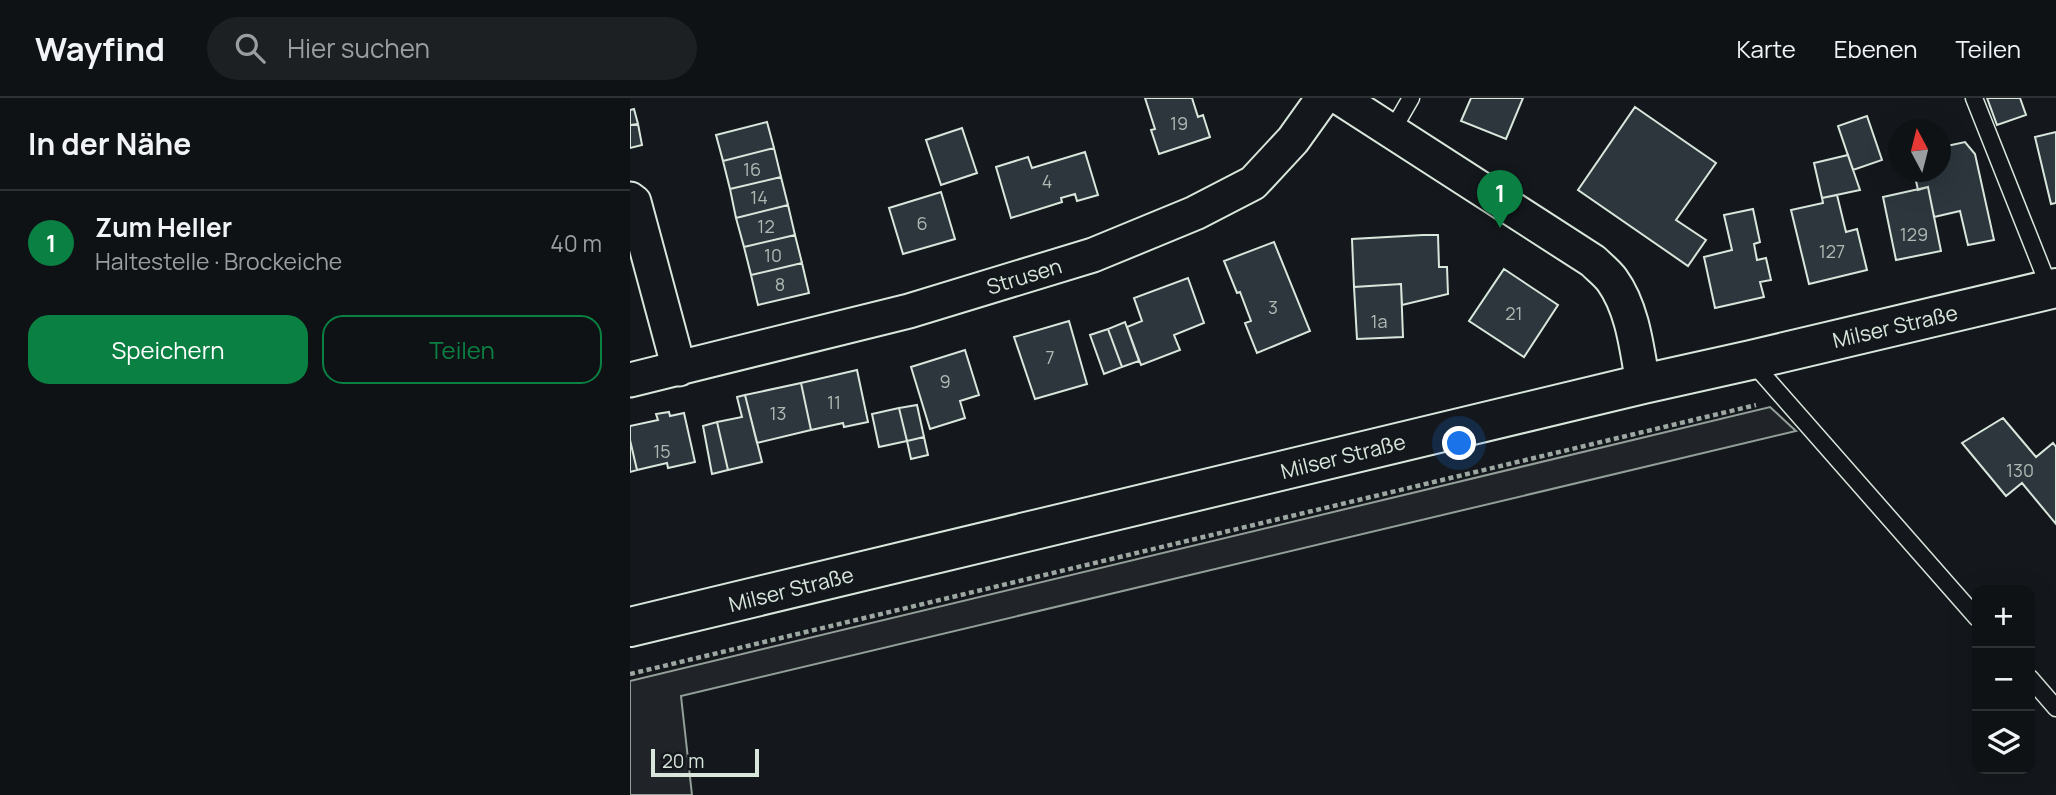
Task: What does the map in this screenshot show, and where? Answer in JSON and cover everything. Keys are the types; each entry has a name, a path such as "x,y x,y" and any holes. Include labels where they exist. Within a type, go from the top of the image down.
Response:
{"main road":[{"name":"Milser Straße","path":"630,627 2053,288"}],"street":[{"name":"Strusen","path":"630,380 909,311 1093,255 1195,213 1253,183 1293,140 1323,98"},
{"path":"1340,98 1593,261 1612,280 1623,302 1634,333 1643,384"},
{"path":"630,199 635,202 679,369"}],"lane":[{"path":"1392,131 1411,98"},
{"path":"1974,98 2053,288"},
{"path":"1751,360 1972,612"},
{"path":"2035,684 2056,708"}],"path":[{"path":"630,674 1784,398"}],"shaded area":[{"path":"1770,407 1796,431 681,696 692,795 630,795 630,681"}],"building":[{"path":"1145,98 1192,98 1198,117 1203,115 1210,137 1159,154 1151,130 1155,129"},
{"path":"1471,98 1523,98 1506,139 1461,121"},
{"path":"1987,98 2020,98 2026,115 1997,125"},
{"path":"1635,107 1716,163 1676,220 1706,240 1688,266 1578,190"},
{"path":"634,109 638,124 630,125 630,110"},
{"path":"1867,116 1882,160 1853,170 1838,126"},
{"path":"767,122 774,148 723,161 716,135"},
{"path":"638,124 642,145 630,148 630,125"},
{"path":"962,128 977,173 941,185 926,140"},
{"path":"2056,132 2056,203 2051,204 2035,137"},
{"path":"1965,142 1975,154 1994,240 1968,245 1960,211 1934,217 1928,187 1918,190 1916,182 1951,182 1951,145"},
{"path":"774,148 781,177 730,189 723,161"},
{"path":"1085,152 1098,195 1077,201 1075,194 1061,198 1062,202 1011,218 996,167 1028,157 1032,168"},
{"path":"1848,155 1860,190 1822,198 1814,163"},
{"path":"781,177 788,205 736,218 730,189"},
{"path":"1928,187 1941,251 1896,260 1883,197"},
{"path":"941,192 955,239 903,254 889,208"},
{"path":"1837,195 1846,232 1857,229 1867,270 1809,284 1791,210 1823,203 1822,198"},
{"path":"788,205 795,235 744,247 736,218"},
{"path":"1753,209 1760,242 1754,244 1757,260 1766,258 1771,280 1760,282 1764,297 1715,308 1704,257 1732,250 1724,215"},
{"path":"795,235 802,263 751,275 744,247"},
{"path":"1438,235 1439,267 1447,267 1448,294 1402,305 1401,284 1354,287 1352,239"},
{"path":"1274,242 1310,331 1257,353 1245,323 1251,321 1224,261"},
{"path":"802,263 809,293 758,305 751,275"},
{"path":"1504,269 1558,305 1524,357 1469,321"},
{"path":"1188,278 1204,323 1174,335 1180,350 1141,365 1127,327 1142,321 1134,298"},
{"path":"1401,284 1403,337 1357,339 1354,287"},
{"path":"1069,321 1087,384 1035,399 1014,337"},
{"path":"1125,322 1139,361 1122,367 1108,329"},
{"path":"1108,329 1122,367 1104,374 1090,335"},
{"path":"965,350 979,395 960,401 965,418 930,429 911,367"},
{"path":"857,370 868,422 844,427 843,423 811,430 801,383"},
{"path":"801,383 811,430 757,443 745,395"},
{"path":"745,395 762,462 728,470 717,422 742,417 737,397"},
{"path":"917,405 924,437 907,441 899,408"},
{"path":"899,408 907,441 879,447 872,414"},
{"path":"669,412 670,416 684,413 695,462 668,468 667,463 637,470 630,440 630,426 658,420 656,414"},
{"path":"2003,418 2036,457 2053,443 2056,447 2056,524 2022,483 2006,496 1962,443"},
{"path":"717,422 728,470 712,474 703,426"},
{"path":"924,437 928,455 911,459 907,441"},
{"path":"630,440 637,470 630,472"}],"place":[{"name":"Zum Heller","path":"1500,228"}]}
